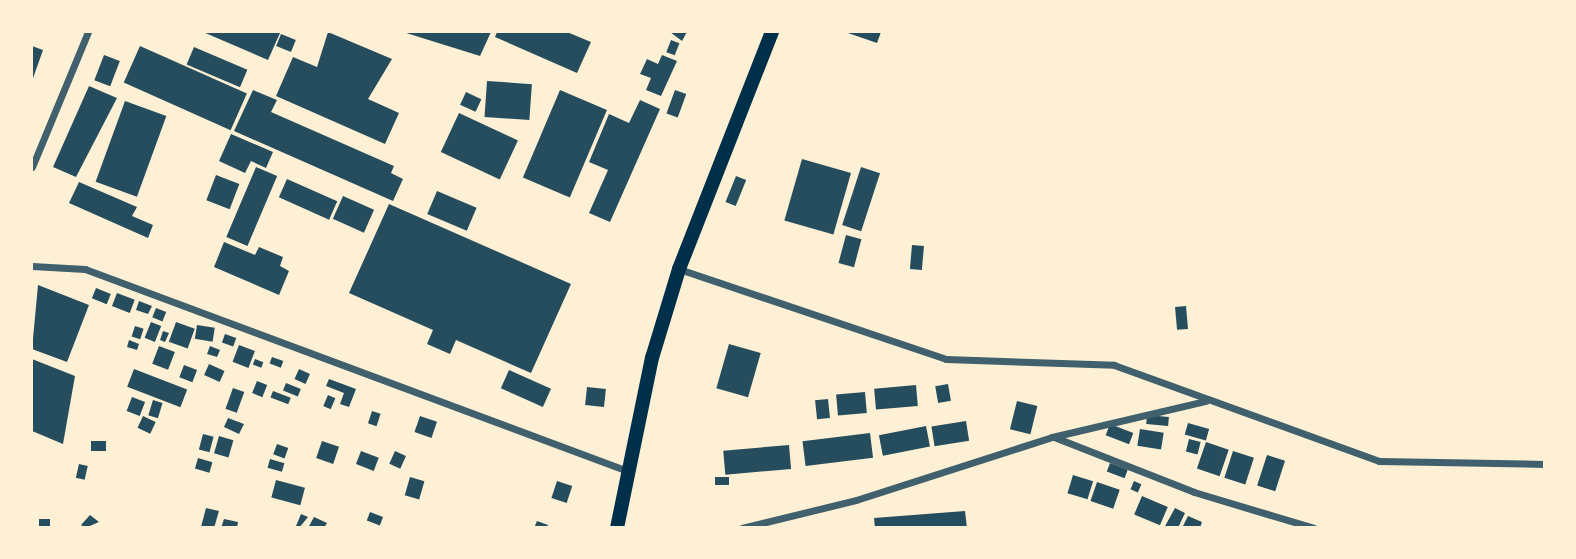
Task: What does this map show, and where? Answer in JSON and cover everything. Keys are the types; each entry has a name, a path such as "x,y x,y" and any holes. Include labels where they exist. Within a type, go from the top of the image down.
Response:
{"main road":[{"path":"617,527 632,472 652,358 679,269 772,32"}],"street":[{"path":"32,167 88,32"},
{"path":"32,266 85,269 632,472"},
{"path":"679,269 946,359 1114,365 1379,461 1545,464"},
{"path":"742,527 856,500 1052,437 1207,400"},
{"path":"1052,437 1194,492 1314,527"}],"building":[{"path":"203,32 277,32 280,33 268,60"},
{"path":"328,32 392,59 368,99 399,113 385,144 276,96 293,57 317,67"},
{"path":"403,32 491,32 480,56"},
{"path":"497,32 567,32 591,42 577,73 495,37"},
{"path":"670,32 687,32 682,41"},
{"path":"845,32 881,32 877,43"},
{"path":"281,34 296,40 291,52 276,46"},
{"path":"671,40 679,43 675,55 666,52"},
{"path":"32,46 43,50 32,81"},
{"path":"140,46 247,94 231,130 124,83"},
{"path":"194,47 247,70 240,87 187,64"},
{"path":"104,55 120,61 110,86 94,80"},
{"path":"662,55 677,61 661,96 646,90 651,78 640,74 647,59 658,64"},
{"path":"487,81 532,84 529,120 484,117"},
{"path":"89,86 117,98 76,177 53,167"},
{"path":"253,90 277,100 271,112 394,166 391,173 403,179 393,201 234,131"},
{"path":"560,90 607,110 570,197 523,177"},
{"path":"675,90 686,94 678,118 666,113"},
{"path":"466,92 481,99 475,112 460,105"},
{"path":"640,100 660,109 610,222 589,213 608,170 589,162 609,114 629,123"},
{"path":"125,101 166,116 137,197 96,182"},
{"path":"459,113 518,140 500,179 441,152"},
{"path":"231,134 273,152 266,168 251,161 245,173 219,161"},
{"path":"802,159 851,173 833,235 784,221"},
{"path":"256,167 277,176 247,246 226,237"},
{"path":"861,167 880,173 861,231 842,225"},
{"path":"216,175 239,184 230,209 206,200"},
{"path":"736,176 746,180 736,206 726,202"},
{"path":"287,179 337,201 329,220 279,197"},
{"path":"79,182 137,207 132,216 153,225 148,238 69,203"},
{"path":"437,191 477,208 467,231 427,214"},
{"path":"343,196 374,210 364,233 333,219"},
{"path":"389,204 571,284 531,373 456,340 450,354 427,344 433,330 349,293"},
{"path":"846,235 861,239 854,267 838,263"},
{"path":"224,242 255,255 259,247 283,257 280,266 289,271 279,295 214,267"},
{"path":"912,245 924,246 922,270 910,269"},
{"path":"38,285 89,305 67,362 32,349"},
{"path":"96,288 111,294 107,304 92,298"},
{"path":"117,293 135,300 130,313 112,306"},
{"path":"139,301 152,306 148,314 136,310"},
{"path":"1186,306 1188,329 1177,330 1175,307"},
{"path":"156,308 166,312 162,321 152,317"},
{"path":"151,322 161,326 155,342 145,338"},
{"path":"176,322 195,329 188,349 169,342"},
{"path":"197,325 215,328 213,342 195,339"},
{"path":"135,326 144,329 140,339 132,336"},
{"path":"163,331 169,333 165,342 160,340"},
{"path":"225,334 236,338 233,347 222,342"},
{"path":"129,340 139,344 137,350 127,347"},
{"path":"729,344 761,353 748,397 716,388"},
{"path":"239,345 255,351 248,368 233,362"},
{"path":"159,346 175,352 168,370 152,364"},
{"path":"210,346 220,350 217,357 207,354"},
{"path":"272,357 283,361 281,368 270,364"},
{"path":"32,359 75,376 63,444 32,431"},
{"path":"255,359 263,362 261,368 253,365"},
{"path":"209,364 225,371 220,382 204,375"},
{"path":"184,365 197,370 192,382 179,377"},
{"path":"134,369 187,389 180,407 127,387"},
{"path":"299,369 310,374 305,384 295,379"},
{"path":"509,370 551,389 543,407 501,388"},
{"path":"329,379 356,389 349,407 340,404 344,393 326,386"},
{"path":"257,381 267,385 262,397 252,393"},
{"path":"286,383 301,389 298,396 283,390"},
{"path":"948,384 951,401 938,403 935,386"},
{"path":"916,385 918,406 876,410 874,389"},
{"path":"587,387 606,389 604,407 585,405"},
{"path":"233,388 244,392 237,413 225,409"},
{"path":"273,391 291,398 288,404 270,398"},
{"path":"865,392 867,413 838,415 836,395"},
{"path":"328,395 335,398 331,409 323,406"},
{"path":"132,397 145,402 140,416 127,411"},
{"path":"828,399 830,418 817,419 815,400"},
{"path":"153,400 163,403 158,418 148,415"},
{"path":"1017,401 1037,406 1030,434 1010,429"},
{"path":"372,411 381,414 377,426 368,423"},
{"path":"1147,415 1169,417 1168,426 1146,424"},
{"path":"143,416 156,422 150,434 138,428"},
{"path":"420,416 437,422 431,438 414,432"},
{"path":"228,418 244,424 239,434 224,427"},
{"path":"966,421 969,441 935,446 931,426"},
{"path":"1188,423 1209,429 1206,441 1185,435"},
{"path":"1110,424 1133,433 1129,444 1106,435"},
{"path":"926,426 930,447 883,456 879,435"},
{"path":"1140,429 1164,433 1161,450 1137,446"},
{"path":"870,433 873,458 806,466 803,441"},
{"path":"203,434 214,437 209,452 199,449"},
{"path":"219,436 233,440 228,457 214,453"},
{"path":"1189,439 1201,442 1197,455 1186,452"},
{"path":"91,441 106,441 106,451 91,451"},
{"path":"322,441 339,447 333,464 316,458"},
{"path":"1206,442 1229,450 1220,476 1197,468"},
{"path":"277,444 288,448 285,458 273,454"},
{"path":"789,445 791,469 725,475 723,451"},
{"path":"361,451 379,458 374,471 356,464"},
{"path":"395,451 406,456 400,469 389,464"},
{"path":"1233,451 1254,458 1245,484 1224,478"},
{"path":"1267,455 1285,461 1275,491 1257,485"},
{"path":"198,458 212,462 209,473 195,469"},
{"path":"270,459 284,463 282,472 268,468"},
{"path":"1110,463 1128,470 1125,478 1107,471"},
{"path":"79,464 88,466 85,480 76,478"},
{"path":"1073,475 1093,481 1088,499 1067,493"},
{"path":"410,477 424,481 419,499 405,495"},
{"path":"715,477 729,477 729,485 715,485"},
{"path":"276,480 305,488 300,505 271,497"},
{"path":"557,481 572,486 567,503 551,498"},
{"path":"1134,481 1141,484 1138,492 1130,489"},
{"path":"1097,482 1120,490 1113,509 1090,501"},
{"path":"1142,496 1168,507 1160,525 1134,514"},
{"path":"206,508 219,511 214,528 201,527"},
{"path":"1175,508 1185,513 1178,528 1164,528"},
{"path":"965,511 967,528 875,528 874,518"},
{"path":"370,512 383,517 380,525 367,520"},
{"path":"301,514 308,517 299,528 296,526"},
{"path":"90,515 99,522 85,528 81,525"},
{"path":"1188,516 1202,522 1200,528 1182,528"},
{"path":"314,517 327,523 324,528 308,528"},
{"path":"39,519 50,519 50,528 39,528"},
{"path":"224,519 238,522 237,528 221,528"},
{"path":"537,521 548,525 547,528 534,528"}]}
